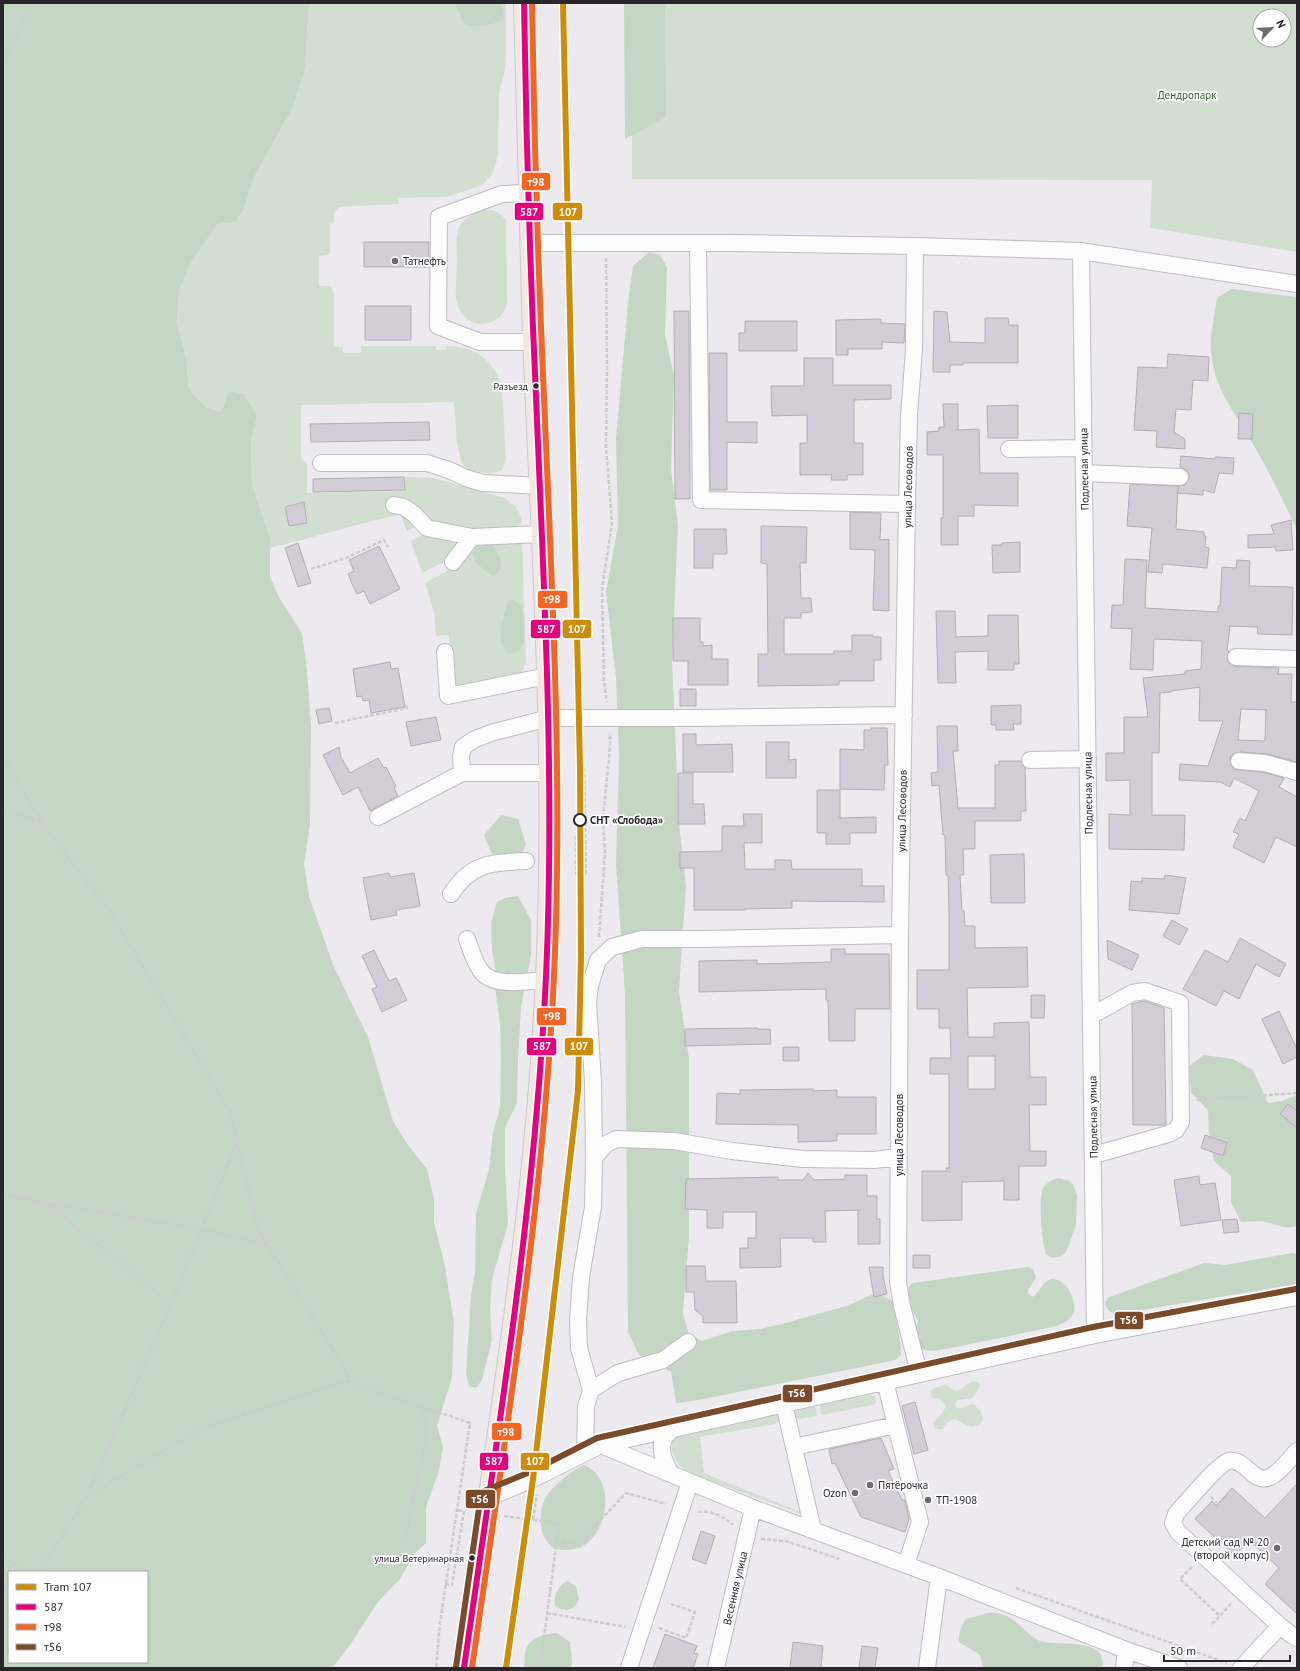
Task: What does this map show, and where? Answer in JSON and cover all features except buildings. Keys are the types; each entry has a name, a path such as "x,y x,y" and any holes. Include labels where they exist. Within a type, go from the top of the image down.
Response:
{"main road":[{"path":"464,1668 528,1204 546,980 549,870 549,718 528,193 524,3"}],"street":[{"path":"528,193 502,194 439,217 438,326 480,342 534,342"},
{"path":"530,243 698,243 915,246 1081,251 1297,284"},
{"path":"698,243 701,500 907,504"},
{"name":"улица Лесоводов","path":"915,246 914,350 909,415 907,504 900,935 898,1282 902,1306 919,1373"},
{"name":"Подлесная улица","path":"1081,251 1094,1155 1095,1335"},
{"path":"1009,449 1084,448"},
{"path":"321,463 427,464 449,470 466,478 483,483 540,486"},
{"path":"1084,473 1180,477"},
{"path":"394,505 404,507 414,514 427,528 472,537 542,534"},
{"path":"453,562 472,537"},
{"path":"445,652 448,696 547,676"},
{"path":"1236,657 1297,659"},
{"path":"462,773 461,756 463,748 475,738 549,718 610,719 904,715"},
{"path":"1030,760 1088,759"},
{"path":"1239,761 1265,763 1297,772"},
{"path":"378,817 462,773 549,773"},
{"path":"451,894 469,872 490,863 526,861"},
{"path":"585,1452 586,1407 591,1390 579,1348 578,1320 582,1277 593,1207 593,1082 588,1002 590,986 598,960 612,947 642,939 900,935"},
{"path":"466,939 481,972 489,979 498,982 546,980"},
{"path":"1091,1016 1132,993 1145,991 1180,1003 1181,1122 1176,1130 1168,1134 1094,1155"},
{"path":"594,1158 606,1144 616,1139 674,1141 732,1151 803,1159 874,1160 898,1157"},
{"path":"488,1498 601,1445 1095,1335 1297,1297"},
{"path":"591,1390 618,1373 663,1360 688,1342"},
{"path":"885,1381 920,1522 906,1565"},
{"path":"784,1404 813,1530"},
{"path":"794,1447 896,1425"},
{"path":"671,1474 663,1460 661,1448 664,1437 674,1428"},
{"path":"601,1445 753,1508 940,1577 1126,1650 1179,1668"},
{"path":"1297,1451 1276,1473 1265,1478 1258,1477 1243,1464 1237,1461 1226,1463 1180,1509 1174,1518 1175,1527 1203,1555 1280,1626 1297,1638"},
{"path":"629,1668 690,1482"},
{"name":"Весенняя улица","path":"716,1668 753,1508"},
{"path":"927,1668 940,1577"},
{"path":"1235,1666 1280,1626"},
{"path":"1124,1668 1126,1650"}],"path":[{"path":"3,67 31,3"},
{"path":"598,960 605,853 603,818 610,748 610,719 604,682 602,590 612,523 606,448 608,366 606,243"},
{"path":"311,570 346,558 384,540 388,547"},
{"path":"335,723 407,708 406,704"},
{"path":"3,755 41,822 109,910 230,1112 258,1230 348,1374 347,1381"},
{"path":"576,836 576,874 586,874 584,767"},
{"path":"3,810 41,822"},
{"path":"1181,1100 1209,1100 1297,1092"},
{"path":"39,1571 88,1495 171,1304 237,1141"},
{"path":"3,1194 46,1203 201,1229 268,1245"},
{"path":"46,1203 171,1304"},
{"path":"88,1495 205,1427 347,1381 470,1423 445,1584 436,1668"},
{"path":"405,1540 426,1441 425,1422 418,1406"},
{"path":"556,1543 580,1542 626,1492 692,1513 705,1511 724,1517 742,1534 747,1536 786,1541 847,1562"},
{"path":"445,1584 452,1585 464,1511 457,1510"},
{"path":"533,1520 559,1524 540,1668"},
{"path":"3,1554 22,1571"},
{"path":"1203,1555 1180,1579 1220,1616"},
{"path":"1015,1587 1235,1666"},
{"path":"1212,1624 1242,1592"},
{"path":"658,1628 686,1638 695,1612 662,1601"},
{"path":"547,1613 642,1630"}],"green space":[{"path":"3,3 309,3 305,69 293,107 253,179 244,209 236,222 218,224 191,262 179,291 177,322 186,358 189,389 206,407 222,412 229,391 244,394 257,416 251,441 252,484 270,538 270,577 280,599 302,633 307,670 311,726 310,824 304,864 309,896 333,965 368,1037 393,1121 408,1145 427,1169 434,1199 434,1222 445,1266 454,1323 452,1378 437,1426 443,1447 439,1471 426,1507 426,1543 415,1553 400,1579 378,1602 350,1645 332,1668 3,1668"},
{"path":"309,3 506,3 506,56 505,70 499,93 498,157 492,174 482,185 447,197 399,198 399,204 340,207 335,212 334,223 330,224 330,255 319,256 319,286 331,286 334,294 334,346 343,347 343,353 361,353 361,346 436,346 436,350 446,350 446,346 456,346 466,348 482,356 489,362 499,378 502,387 506,461 502,470 486,473 470,470 462,464 457,444 454,402 301,405 301,458 307,465 307,493 405,491 405,477 433,478 505,498 515,506 522,520 521,524 511,529 472,532 426,522 407,531 400,514 270,548 270,538 252,484 251,441 257,416 222,412 206,407 189,389 186,358 177,322 179,291 191,262 218,224 236,222 244,209 253,179 293,107 305,69"},
{"path":"454,3 502,3 504,18 501,21 490,25 467,25 463,23"},
{"path":"624,3 665,3 666,117 625,139"},
{"name":"Дендропарк","path":"632,3 1297,3 1297,252 1150,228 1152,180 632,179"},
{"path":"481,210 495,211 501,214 506,220 507,305 498,319 482,324 471,322 463,314 457,304 456,298 457,239 459,227 465,219"},
{"path":"649,252 660,255 667,267 665,334 674,377 671,469 678,525 672,660 679,823 686,886 679,992 689,1059 689,1236 683,1314 689,1334 702,1341 733,1331 760,1329 782,1324 846,1306 876,1293 893,1301 901,1348 901,1355 895,1360 699,1400 676,1403 671,1372 639,1355 628,1332 625,994 616,865 619,756 616,678 606,592 618,525 616,438 628,303 633,266"},
{"path":"1232,289 1297,297 1297,531 1265,465 1227,401 1216,378 1211,353 1211,341 1216,302 1218,297"},
{"path":"427,533 454,541 457,547 448,560 422,573 411,541"},
{"path":"522,539 526,663 520,676 458,690 452,684 449,635 436,636 434,612 425,583 453,568 477,540"},
{"path":"488,541 492,544 498,554 501,565 497,573 492,576 475,562 473,553 477,544"},
{"path":"510,599 518,602 522,608 524,615 524,639 519,651 509,654 504,649 502,643 501,630 507,602"},
{"path":"501,815 518,819 526,844 515,869 503,869 491,852 484,835"},
{"path":"518,896 531,920 531,955 521,1007 517,1103 505,1128 505,1169 508,1224 492,1279 490,1311 492,1340 482,1380 476,1388 469,1386 466,1374 471,1296 475,1272 476,1213 489,1170 493,1132 500,1108 500,1023 494,980 496,971 492,950 491,922 497,902 505,898"},
{"path":"1204,1055 1233,1059 1253,1070 1268,1103 1282,1101 1297,1095 1297,1226 1288,1228 1262,1221 1241,1222 1231,1202 1231,1176 1214,1161 1209,1132 1208,1110 1191,1093 1189,1066"},
{"path":"1058,1178 1069,1181 1073,1184 1077,1195 1076,1226 1066,1252 1060,1257 1052,1258 1046,1254 1045,1249 1041,1221 1041,1202 1045,1185"},
{"path":"1292,1253 1297,1254 1297,1284 1118,1314 1110,1311 1105,1303 1108,1298 1115,1295 1204,1263 1225,1265"},
{"path":"1027,1267 1033,1269 1036,1277 1027,1293 1032,1297 1037,1293 1043,1284 1052,1279 1063,1283 1067,1287 1071,1293 1074,1305 1072,1316 1068,1320 1053,1327 941,1350 926,1350 918,1346 915,1329 918,1321 907,1297 909,1287 913,1283"},
{"path":"974,1381 979,1383 980,1386 972,1398 958,1400 955,1403 955,1406 960,1408 974,1404 981,1412 983,1421 979,1425 971,1427 954,1419 948,1422 942,1430 935,1429 933,1423 946,1406 941,1400 932,1398 930,1392 934,1388 945,1385 957,1391"},
{"path":"871,1395 875,1396 876,1403 873,1405 821,1415 820,1404"},
{"path":"815,1405 817,1416 800,1419 795,1417 794,1413 796,1409"},
{"path":"768,1410 779,1414 780,1421 775,1424 700,1437 704,1473 803,1513 802,1514 689,1473 680,1466 674,1458 671,1443 672,1437"},
{"path":"584,1465 594,1472 601,1482 605,1494 605,1506 602,1519 597,1531 589,1541 579,1548 567,1550 556,1549 546,1541 542,1529 541,1510 543,1504 556,1485"},
{"path":"568,1581 576,1586 579,1599 575,1606 569,1610 566,1610 555,1605 555,1598 559,1588"},
{"path":"992,1612 1007,1616 1038,1640 1079,1645 1089,1647 1097,1651 1102,1658 1102,1668 983,1668 980,1655 959,1642 959,1633 966,1619"},
{"path":"557,1633 570,1642 572,1662 571,1668 524,1668 525,1651 531,1641 539,1636"}],"tram line":[{"name":"107","path":"506,1668 533,1479 578,1091 581,956 580,767 563,3"}],"transit line":[{"name":"587","path":"464,1668 502,1409 524,1237 541,1063 546,976 549,759 530,249 524,3"},
{"name":"т98","path":"472,1668 510,1409 532,1237 549,1063 554,976 557,759 538,249 532,3"},
{"name":"т56","path":"456,1667 481,1494 484,1491 530,1472 597,1438 1093,1327 1296,1289"}],"place":[{"name":"Татнефть","path":"395,261"},
{"name":"Разъезд","path":"536,386"},
{"name":"СНТ «Слобода»","path":"580,820"},
{"name":"Пятёрочка","path":"870,1485"},
{"name":"Ozon","path":"855,1493"},
{"name":"ТП-1908","path":"928,1500"},
{"name":"Детский сад № 20 (второй корпус)","path":"1277,1548"},
{"name":"улица Ветеринарная","path":"472,1558"}]}
